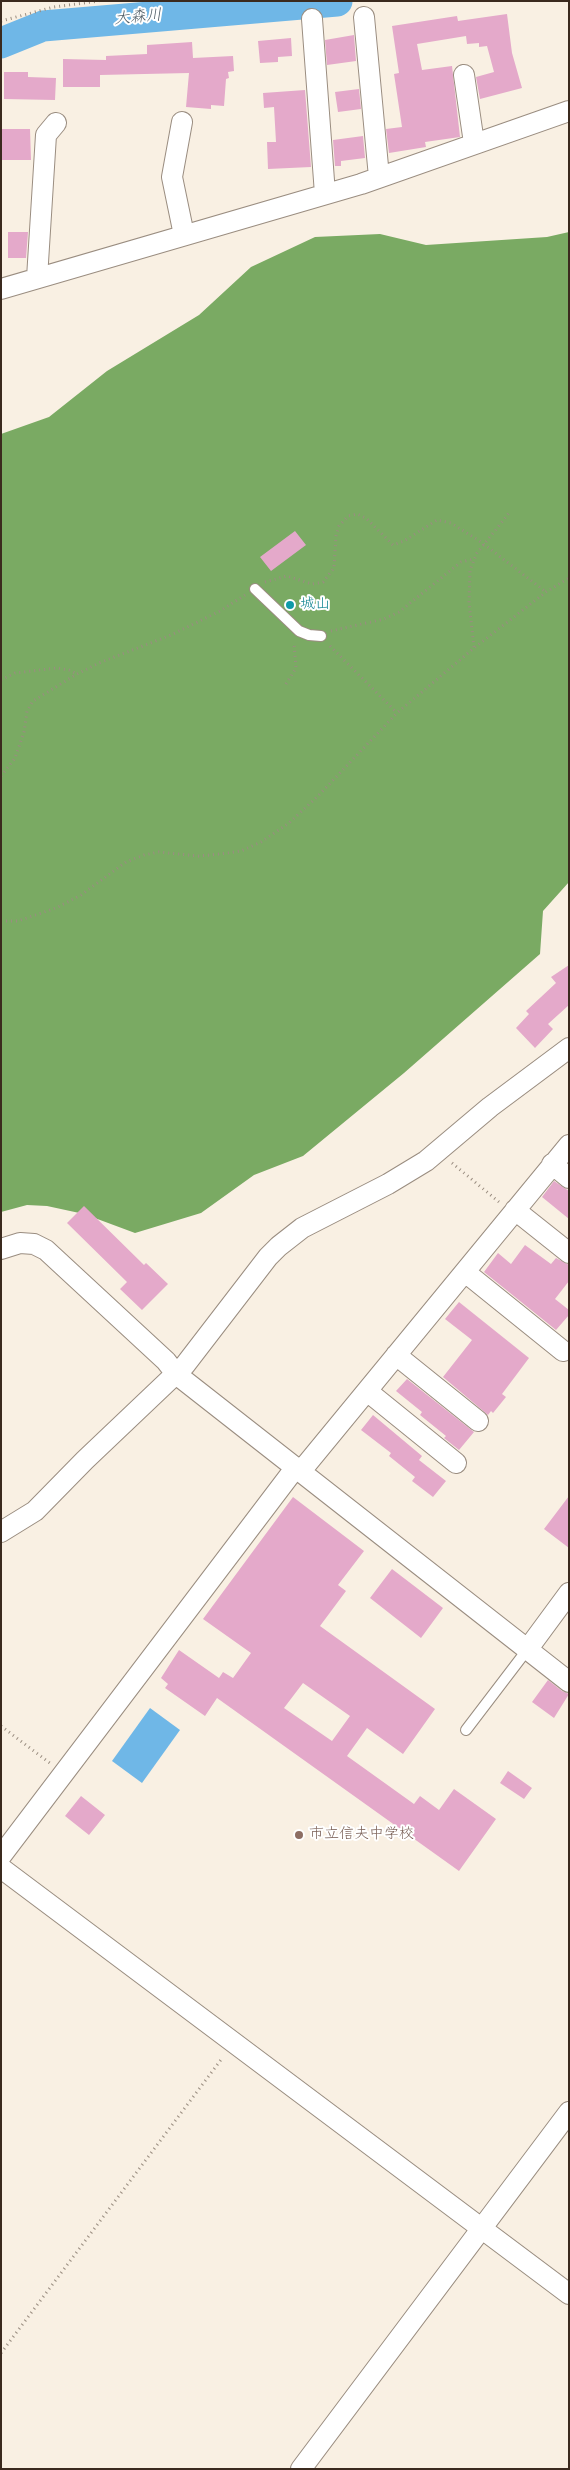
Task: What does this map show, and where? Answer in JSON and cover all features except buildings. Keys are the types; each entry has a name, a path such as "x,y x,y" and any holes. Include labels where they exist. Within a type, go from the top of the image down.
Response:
{"street":[{"path":"364,16 379,178"},
{"path":"312,19 325,194"},
{"path":"464,75 474,143"},
{"path":"1,289 379,178 569,110"},
{"path":"182,122 172,177 184,235"},
{"path":"37,278 46,135 56,123"},
{"path":"1,1532 35,1511 85,1460 176,1374 279,1246 302,1228 388,1184 438,1152 505,1096 569,1048"},
{"path":"1,1856 298,1469 367,1391 569,1145"},
{"path":"552,1164 569,1178"},
{"path":"514,1211 569,1253"},
{"path":"1,1249 20,1243 34,1244 46,1250 166,1361 176,1374 569,1682"},
{"path":"464,1272 562,1351"},
{"path":"396,1355 478,1421"},
{"path":"367,1391 456,1463"},
{"path":"527,1650 569,1593"},
{"path":"1,1868 569,2294"},
{"path":"301,2469 480,2228 569,2112"}],"lane":[{"path":"255,589 294,627 303,633 321,636"},
{"path":"466,1730 527,1650"}],"path":[{"path":"1,21 54,7 99,1"},
{"path":"474,648 469,588 470,570 474,559 509,513"},
{"path":"397,713 321,636 384,620 399,612 460,562 474,559"},
{"path":"1,921 18,921 56,908 81,895 126,862 144,855 159,852 199,856 220,854 241,851 261,842 289,823 317,797 397,713 474,648 546,592 569,578"},
{"path":"286,684 296,668 294,627"},
{"path":"1,680 16,673 57,668 69,670 76,674"},
{"path":"438,1152 514,1211"},
{"path":"1,1726 64,1773"},
{"path":"1,2353 234,2043"}],"green space":[{"path":"569,232 569,882 543,911 540,954 404,1073 303,1156 254,1175 201,1213 135,1233 84,1214 47,1206 27,1205 1,1212 1,434 49,417 107,371 199,315 251,267 315,237 380,234 426,245 547,237"}],"water":[{"path":"150,1708 180,1730 142,1783 112,1761"}],"waterway":[{"name":"大森川","path":"1,43 43,26 337,1"}],"place":[{"name":"城山","path":"290,605"},
{"name":"市立信夫中学校","path":"299,1835"}]}
